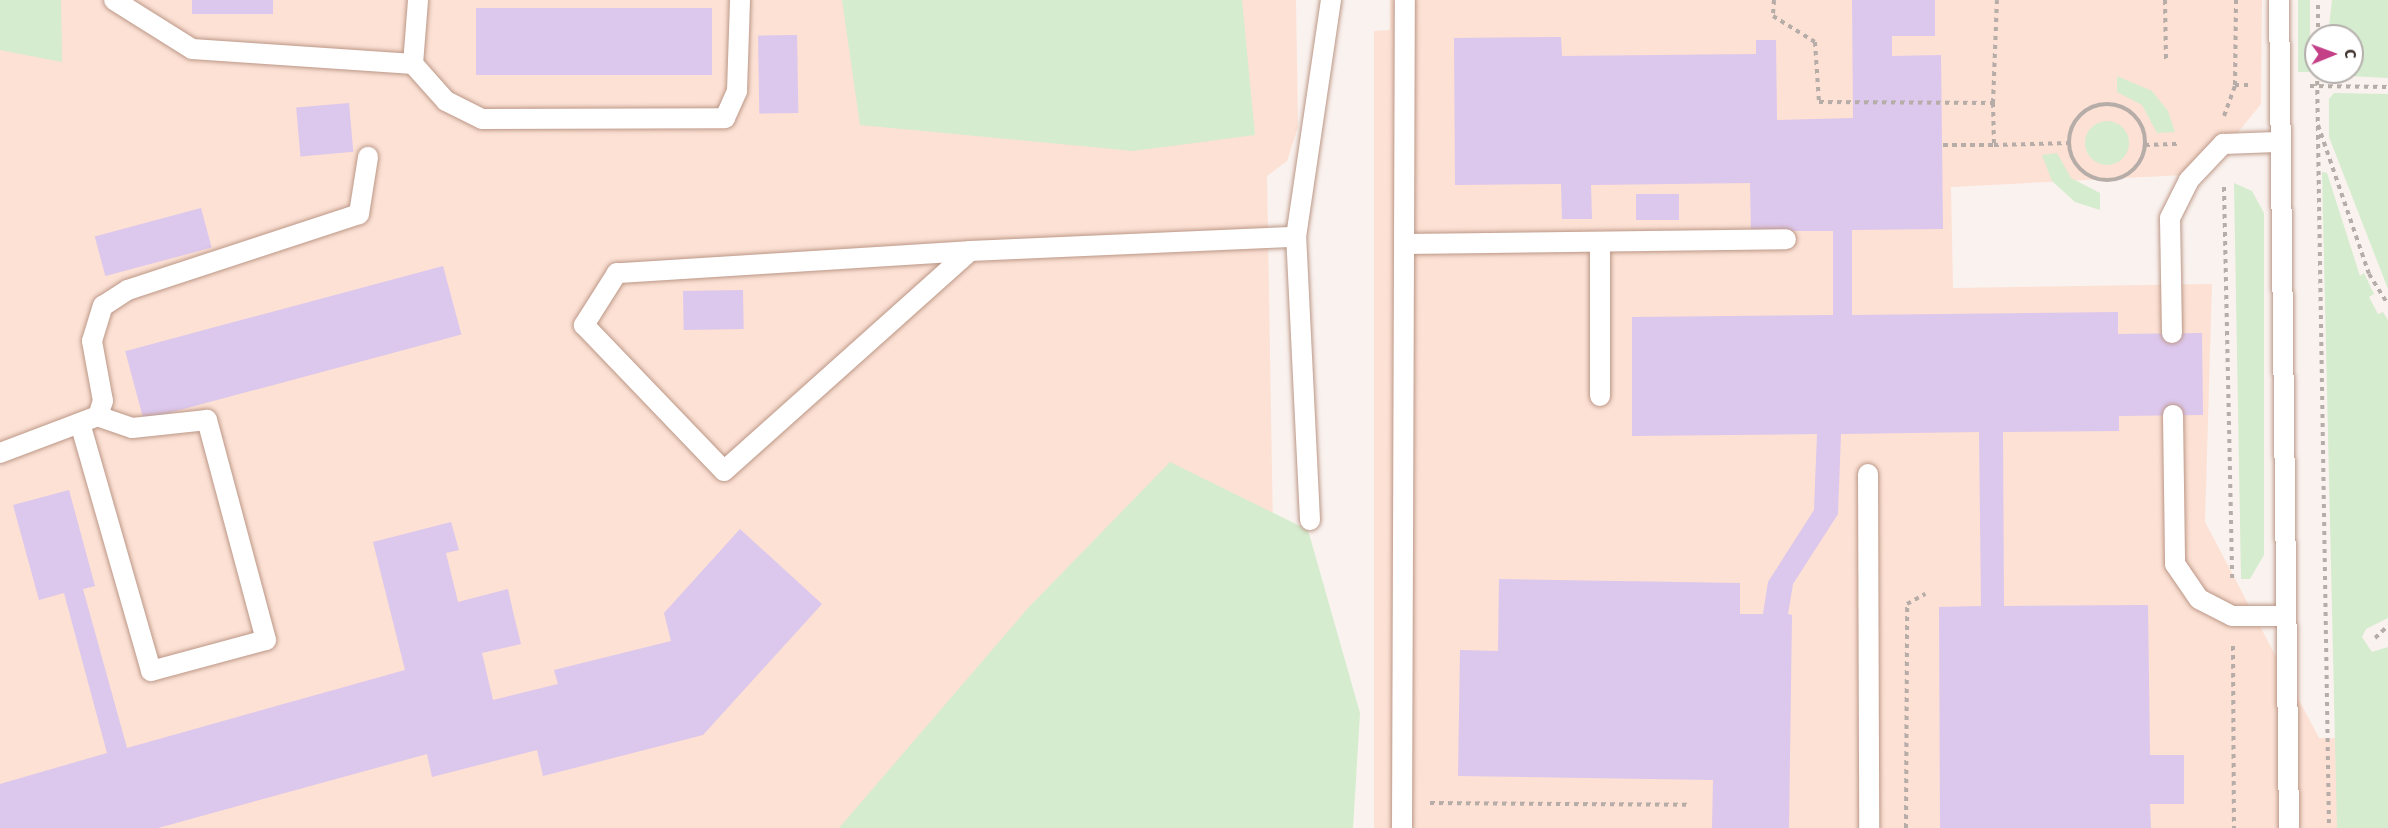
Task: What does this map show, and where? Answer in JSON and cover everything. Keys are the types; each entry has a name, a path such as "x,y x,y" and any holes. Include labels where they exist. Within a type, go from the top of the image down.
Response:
{"lane":[{"path":"114,0 139,10 192,49 413,64 446,101 482,119 725,118 737,91 740,0"},
{"path":"413,64 418,0"},
{"path":"1310,520 1296,237 1331,0"},
{"path":"1402,828 1405,0"},
{"path":"2278,0 2277,142 2289,828"},
{"path":"2172,333 2170,218 2189,180 2223,144 2277,142"},
{"path":"0,453 89,419 103,401 92,341 103,306 128,290 359,214 368,157"},
{"path":"970,251 724,471 584,325 617,273 970,251 1296,237"},
{"path":"1404,244 1786,239"},
{"path":"1600,242 1600,396"},
{"path":"2173,415 2175,564 2199,599 2232,616 2285,616"},
{"path":"89,419 132,428 207,420 266,640 151,671 89,419"},
{"path":"1868,474 1869,828"}],"path":[{"path":"1774,0 1773,16 1815,42 1819,102 1993,103"},
{"path":"1994,145 1993,103 1997,0"},
{"path":"2165,0 2166,59"},
{"path":"2234,828 2223,144 2224,108 2235,86 2236,0"},
{"path":"2318,0 2318,24"},
{"path":"2235,86 2248,85"},
{"path":"2299,86 2388,87"},
{"path":"2317,86 2329,828"},
{"path":"2108,103 2131,112 2145,145 2137,166 2106,180 2084,173 2069,143 2080,115 2108,103"},
{"path":"2316,118 2369,274 2388,304"},
{"path":"1943,145 2069,143"},
{"path":"1906,828 1906,604 1925,594"},
{"path":"2375,638 2388,626"},
{"path":"1402,803 1691,805"}],"shaded area":[{"path":"0,0 1296,0 1298,127 1287,161 1267,176 1278,828 0,828"},
{"path":"1390,0 2262,0 2261,104 2204,174 1951,187 1953,288 2212,284 2205,522 2319,738 2388,739 2388,828 1374,828 1374,31 1390,30"}],"green space":[{"path":"0,0 61,0 62,62 0,50"},
{"path":"842,0 1242,0 1255,135 1133,151 860,125"},
{"path":"2298,0 2310,0 2310,24 2304,24 2304,72 2298,72"},
{"path":"2332,0 2388,0 2388,78 2364,77 2364,24 2329,24"},
{"path":"2117,76 2152,91 2168,111 2175,132 2157,133 2142,105 2117,92"},
{"path":"2334,93 2388,94 2388,289 2329,137 2329,99"},
{"path":"2107,121 2122,128 2129,143 2122,158 2107,165 2092,158 2085,143 2092,128"},
{"path":"2057,153 2071,178 2100,193 2100,210 2075,202 2052,181 2042,155"},
{"path":"2322,172 2327,173 2360,276 2364,273 2374,294 2369,297 2378,314 2383,312 2388,320 2388,618 2366,629 2362,637 2372,652 2388,647 2388,828 2337,828"},
{"path":"2234,183 2252,191 2264,213 2264,555 2250,579 2241,579"},
{"path":"1170,462 1308,530 1360,713 1353,828 839,828 1028,608"}],"building":[{"path":"192,0 273,0 273,14 192,14"},
{"path":"1852,0 1935,0 1935,36 1892,36 1892,56 1941,55 1943,229 1852,230 1852,315 2118,312 2118,334 2202,333 2203,415 2119,416 2119,431 2003,432 2004,606 2148,605 2150,755 2184,755 2184,804 2150,804 2151,828 1940,828 1939,607 1981,606 1979,432 1841,434 1838,514 1793,584 1788,614 1792,615 1789,828 1712,828 1713,780 1458,776 1460,650 1498,651 1499,579 1740,583 1740,614 1763,614 1768,582 1814,510 1817,434 1632,436 1632,317 1833,315 1833,231 1751,231 1750,183 1591,185 1592,219 1562,219 1561,184 1455,185 1454,38 1561,37 1562,56 1756,54 1756,40 1776,40 1777,120 1853,118"},
{"path":"476,8 712,8 712,75 476,75"},
{"path":"797,35 798,113 759,114 758,36"},
{"path":"349,103 353,152 300,156 296,108"},
{"path":"1636,194 1679,194 1679,220 1636,220"},
{"path":"201,208 212,248 105,276 95,236"},
{"path":"443,266 461,335 144,420 125,351"},
{"path":"743,290 744,329 684,330 683,291"},
{"path":"69,490 95,586 83,589 127,748 405,670 373,542 451,522 459,550 446,553 458,602 508,589 521,644 482,653 493,700 558,684 554,670 671,641 664,613 740,529 822,604 703,735 543,776 537,750 432,777 427,754 158,828 0,828 0,784 107,753 64,593 39,600 13,505"}]}
